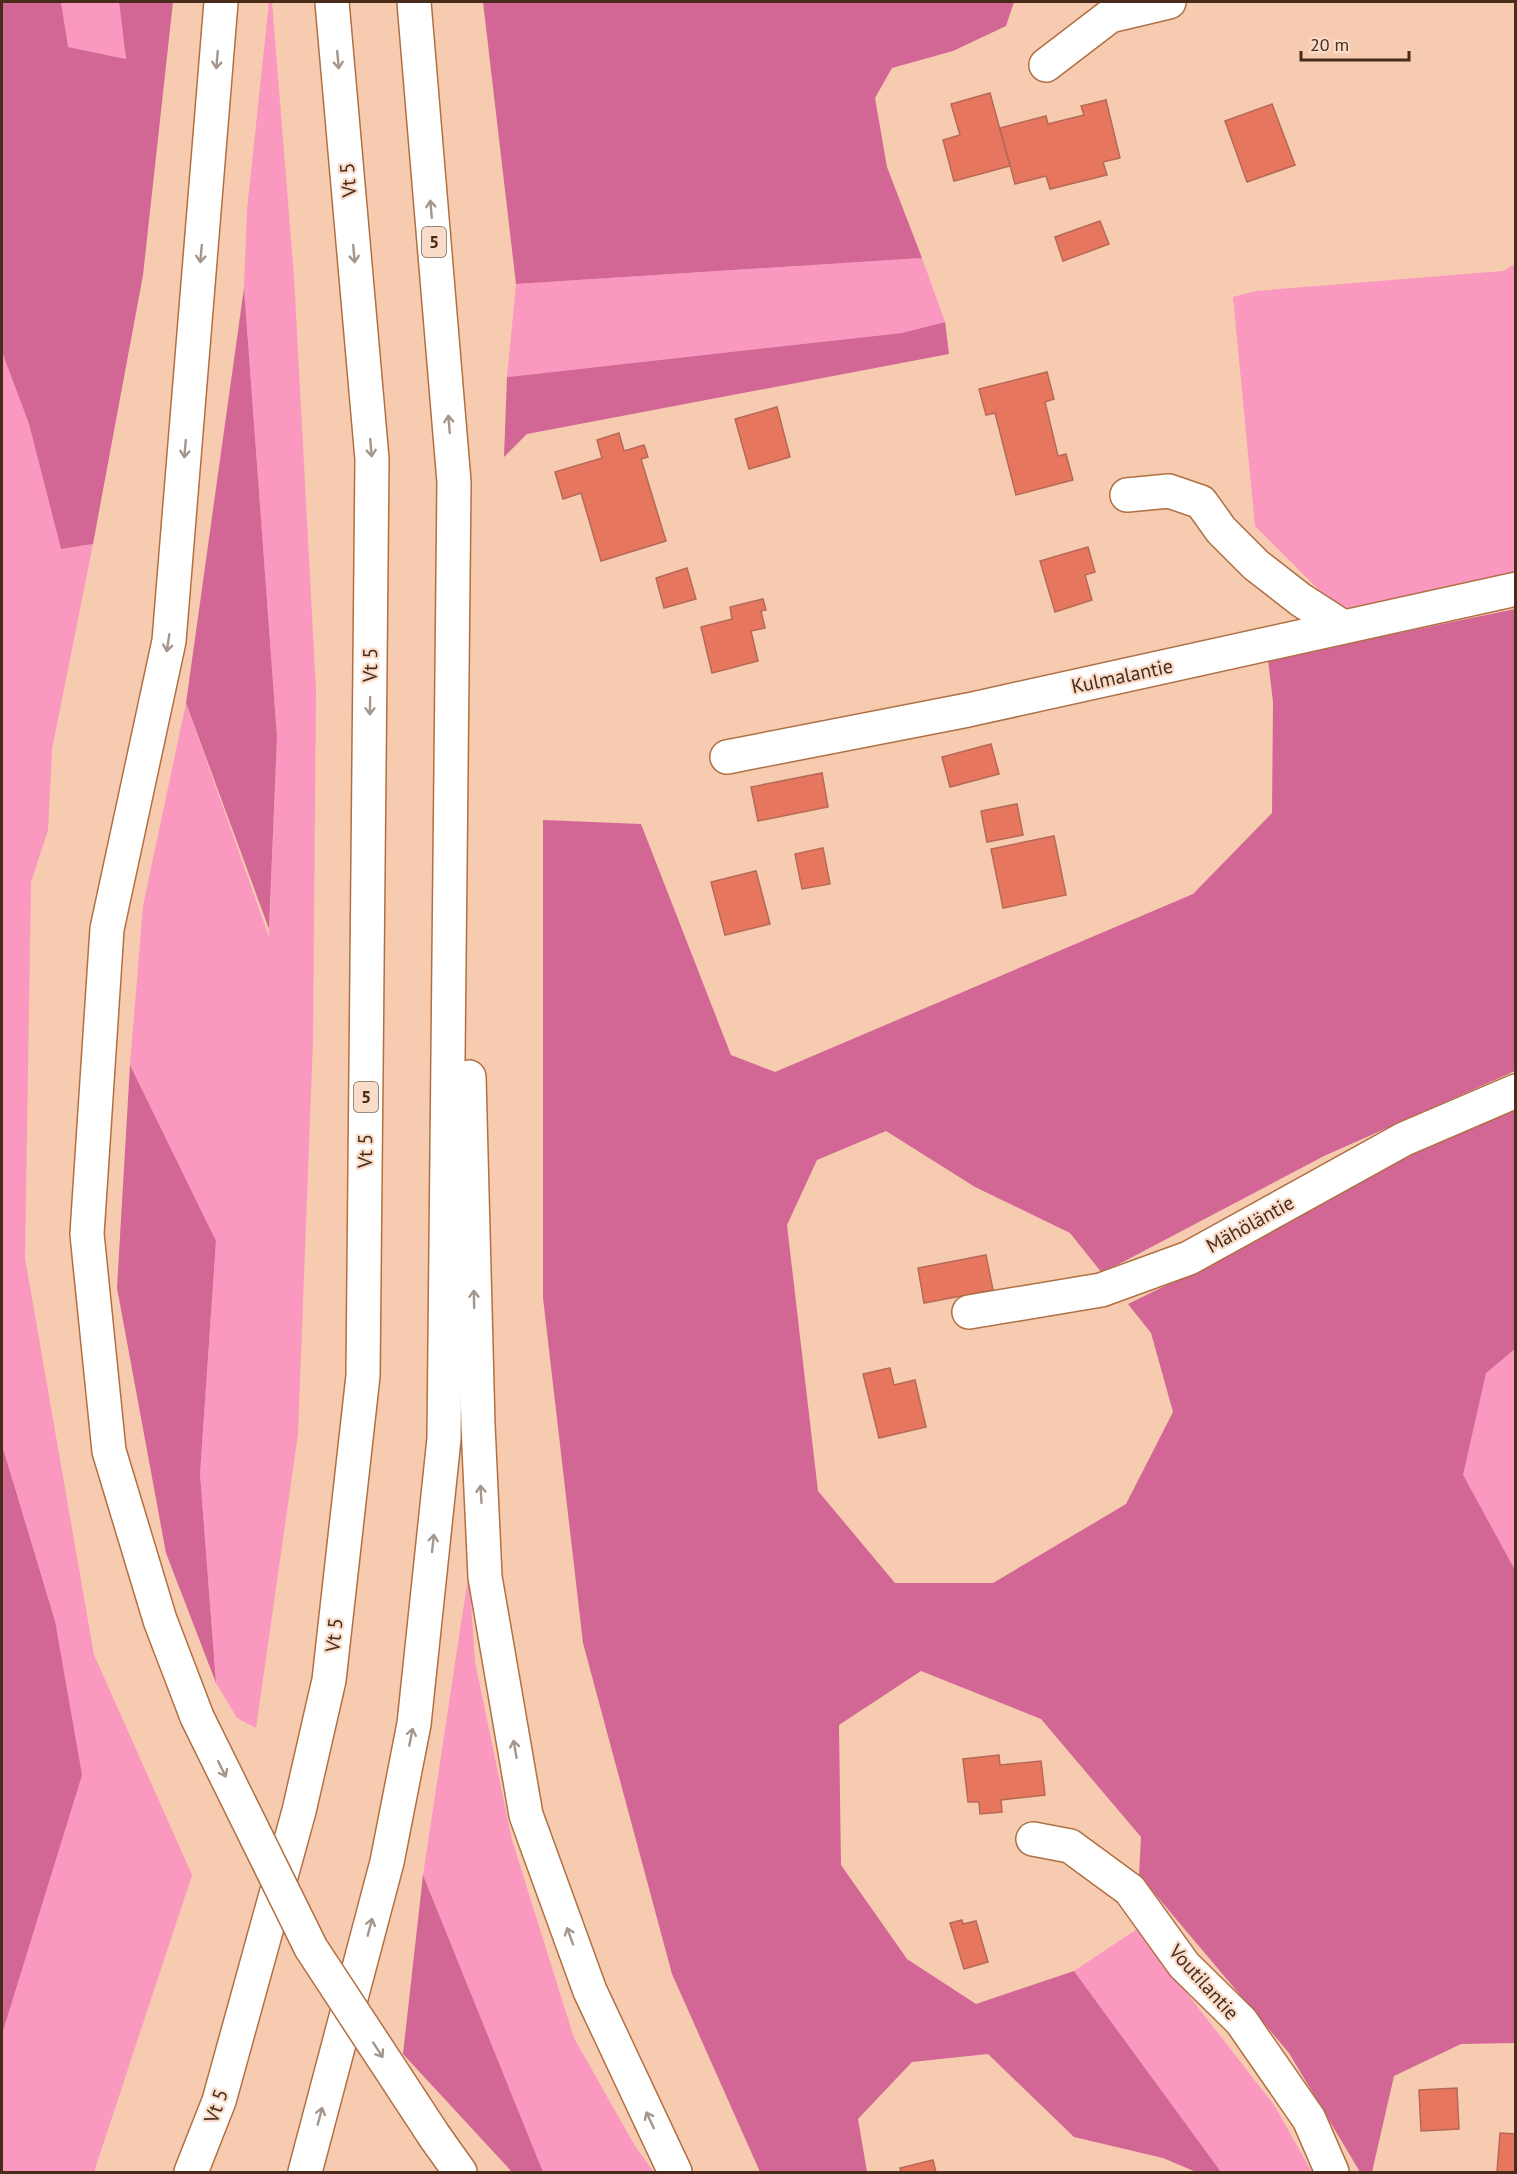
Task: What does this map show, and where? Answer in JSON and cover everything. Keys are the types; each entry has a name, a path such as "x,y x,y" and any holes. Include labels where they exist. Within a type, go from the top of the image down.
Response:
{"main road":[{"path":"221,2 169,641 107,929 87,1234 109,1451 160,1620 197,1717 310,1948 460,2172"},
{"name":"Vt 5","path":"191,2172 222,2090 299,1811 329,1680 363,1376 372,459 332,2"},
{"name":"5","path":"305,2172 387,1862 412,1736 444,1439 453,482 414,2"},
{"path":"1046,66 1110,16 1169,2"},
{"path":"453,482 478,1425 485,1577 526,1815 590,1991 675,2172"},
{"path":"1126,495 1170,491 1201,502 1221,530 1256,565 1301,600 1343,627"},
{"name":"Kulmalantie","path":"727,757 968,710 1515,589"},
{"name":"Mähöläntie","path":"969,1312 1101,1290 1189,1258 1404,1139 1515,1091"},
{"name":"Voutilantie","path":"1033,1839 1070,1846 1130,1890 1184,1965 1240,2021 1309,2119 1332,2172"}],"shaded area":[{"path":"2,2 61,2 68,47 126,59 119,2 173,2 143,275 93,544 61,549 29,424 2,352"},
{"path":"61,2 119,2 126,59 67,47"},
{"path":"269,2 272,2 294,277 316,690 313,1039 298,1434 256,1728 237,1718 216,1683 200,1474 216,1241 130,1065 143,906 186,703 269,937 277,737 244,288 247,210"},
{"path":"483,2 1014,2 1006,26 953,51 892,68 875,98 887,167 922,258 516,284"},
{"path":"922,258 945,322 902,333 507,377 516,284"},
{"path":"1515,264 1515,572 1341,612 1255,526 1233,297 1256,291 1503,271"},
{"path":"244,288 277,737 269,929 186,703"},
{"path":"945,322 949,354 527,434 504,457 507,377 902,333"},
{"path":"2,352 29,424 61,549 93,544 52,749 48,830 31,882 25,1258 94,1655 192,1875 94,2172 2,2172 2,2022 55,1621 2,1445"},
{"path":"1515,609 1515,1071 1324,1156 1102,1273 1070,1233 975,1187 886,1131 817,1160 787,1225 818,1491 895,1583 993,1583 1126,1504 1173,1412 1151,1333 1128,1304 1222,1258 1405,1150 1515,1105 1515,1349 1486,1373 1463,1475 1515,1570 1515,2043 1461,2044 1394,2076 1372,2172 1360,2172 1289,2053 1139,1875 1141,1837 1041,1719 921,1671 839,1725 841,1865 907,1959 976,2004 1074,1971 1221,2172 1196,2172 1163,2158 1074,2137 988,2054 912,2062 858,2119 867,2172 760,2172 672,1974 583,1643 543,1298 543,820 641,824 731,1055 775,1072 1193,894 1272,813 1273,702 1268,660"},
{"path":"130,1065 216,1241 200,1474 216,1683 166,1553 117,1288"},
{"path":"1515,1349 1515,1570 1462,1475 1486,1372"},
{"path":"2,1445 55,1621 82,1775 2,2034"},
{"path":"469,1571 475,1662 512,1840 574,2038 635,2146 654,2172 543,2172 423,1875"},
{"path":"423,1875 543,2172 512,2172 403,2054"},
{"path":"1137,1929 1274,2105 1312,2172 1221,2172 1074,1971"}],"building":[{"path":"990,93 1010,166 954,181 943,140 960,135 951,104"},
{"path":"1106,100 1120,158 1103,162 1107,175 1050,189 1046,176 1015,184 1000,128 1046,116 1048,124 1084,115 1081,106"},
{"path":"1272,104 1295,165 1247,182 1225,121"},
{"path":"1100,221 1109,244 1063,261 1055,237"},
{"path":"1047,372 1054,399 1045,402 1058,456 1066,454 1073,480 1016,495 995,413 986,415 979,389"},
{"path":"777,407 790,457 749,469 735,419"},
{"path":"619,433 624,451 644,445 648,457 641,459 666,541 601,561 581,493 563,499 555,472 602,458 597,440"},
{"path":"1088,547 1095,572 1085,575 1092,600 1055,612 1040,561"},
{"path":"687,568 696,599 664,608 656,578"},
{"path":"763,599 766,610 761,611 765,628 751,631 758,661 712,673 701,627 732,619 730,607"},
{"path":"991,744 999,774 950,787 942,757"},
{"path":"822,773 828,807 758,821 751,787"},
{"path":"1017,804 1023,835 987,842 981,811"},
{"path":"1054,836 1066,895 1003,908 991,849"},
{"path":"823,848 830,884 802,889 795,854"},
{"path":"756,871 770,924 725,935 711,882"},
{"path":"986,1255 993,1290 924,1303 918,1268"},
{"path":"890,1368 894,1385 915,1380 926,1427 879,1438 863,1374"},
{"path":"999,1755 1000,1765 1041,1761 1045,1795 1001,1800 1002,1812 980,1814 979,1802 968,1802 963,1759"},
{"path":"962,1920 963,1924 976,1921 988,1962 964,1969 950,1923"},
{"path":"1457,2088 1459,2129 1421,2131 1419,2090"},
{"path":"1500,2133 1516,2134 1516,2172 1497,2172"},
{"path":"933,2160 936,2172 901,2172 900,2168"}]}
